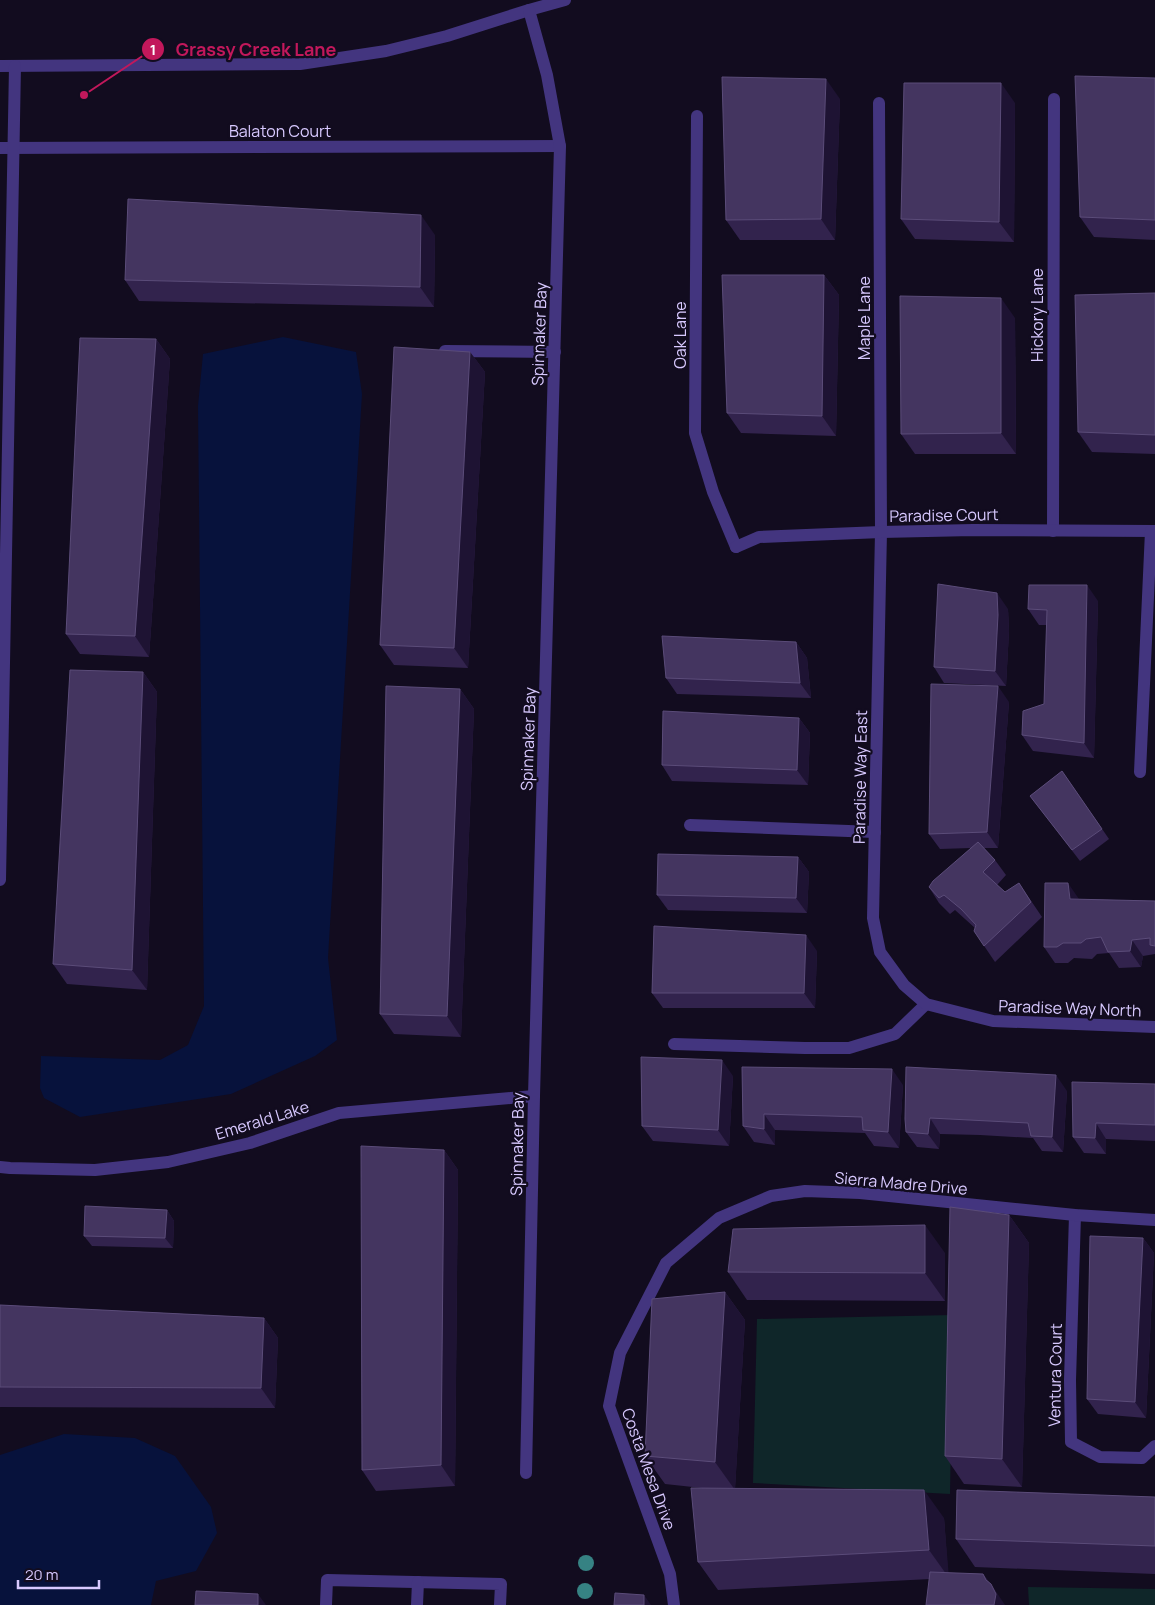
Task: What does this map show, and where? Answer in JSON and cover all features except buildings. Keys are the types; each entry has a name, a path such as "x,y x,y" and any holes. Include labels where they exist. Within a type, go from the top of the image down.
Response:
{"street":[{"path":"0,66 300,64 386,51 447,36 565,0"},
{"name":"Spinnaker Bay","path":"526,1473 534,1096 560,146 547,75 529,10"},
{"path":"0,880 3,530 16,66"},
{"name":"Hickory Lane","path":"1053,531 1054,99"},
{"name":"Maple Lane","path":"879,103 881,532"},
{"name":"Oak Lane","path":"697,116 695,432 713,492 736,547"},
{"name":"Balaton Court","path":"0,148 560,146"},
{"path":"431,351 555,352"},
{"name":"Paradise Court","path":"736,547 759,537 881,532 973,530 1153,531"},
{"path":"1140,772 1153,531"},
{"name":"Paradise Way East","path":"881,532 873,918 880,952 904,985 926,1004"},
{"path":"690,825 875,832"},
{"path":"674,1044 849,1048 895,1034 926,1004"},
{"name":"Paradise Way North","path":"926,1004 993,1021 1155,1027"},
{"name":"Emerald Lake","path":"0,1166 10,1168 95,1170 168,1162 250,1143 339,1113 534,1096"},
{"name":"Sierra Madre Drive","path":"666,1263 719,1218 771,1196 805,1191 860,1194 1075,1215 1155,1220"},
{"name":"Ventura Court","path":"1075,1215 1070,1442 1100,1458 1142,1458 1155,1446"},
{"name":"Costa Mesa Drive","path":"666,1263 620,1353 609,1406 670,1574 674,1605"},
{"path":"326,1605 327,1580 501,1584 500,1605"},
{"path":"418,1582 418,1605"}],"green space":[{"path":"953,1315 950,1494 753,1483 757,1319"},
{"path":"1028,1587 1155,1589 1155,1605 1029,1605"}],"shaded area":[{"path":"283,337 356,352 362,394 328,958 337,1040 315,1056 231,1094 80,1117 44,1098 40,1088 41,1056 160,1060 188,1045 204,1006 198,406 203,354"},
{"path":"64,1434 135,1438 175,1456 211,1507 217,1533 196,1571 156,1581 151,1605 0,1605 0,1455"}],"place":[{"name":"Grassy Creek Lane","path":"84,95"}]}
